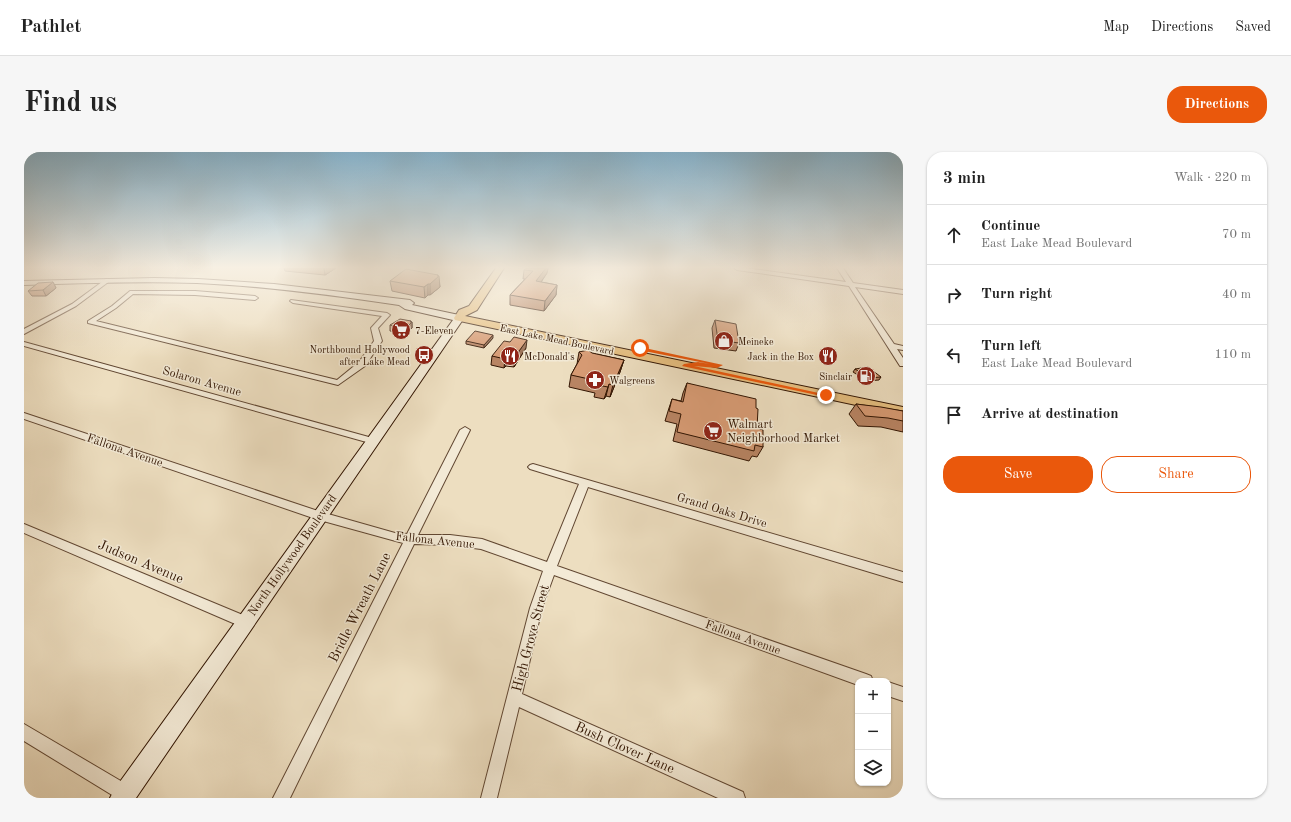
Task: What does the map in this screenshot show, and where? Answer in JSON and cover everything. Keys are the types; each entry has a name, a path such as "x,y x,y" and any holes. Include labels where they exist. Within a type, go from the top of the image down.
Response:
{"main road":[{"name":"East Lake Mead Boulevard","path":"369,298 401,303 408,307 461,315 640,348 903,402"},
{"name":"North Hollywood Boulevard","path":"124,796 461,315 473,308 479,298"},
{"name":"North Hollywood Boulevard","path":"461,315 461,306 466,299"},
{"name":"East Lake Mead Boulevard","path":"461,315 577,343 903,411"},
{"path":"577,343 592,342 632,350 640,348"},
{"path":"684,365 698,364 717,367 721,365"}],"street":[{"path":"24,332 74,305 83,298"},
{"path":"125,298 114,307 90,322 338,383 362,364 378,341 374,328 387,315 292,301"},
{"path":"860,298 903,364"},
{"name":"Solaron Avenue","path":"24,344 373,441"},
{"path":"890,346 903,348"},
{"name":"Fallona Avenue","path":"24,416 320,516 395,537 450,540 482,544 858,678"},
{"name":"Bridle Wreath Lane","path":"281,798 465,430"},
{"name":"Grand Oaks Drive","path":"533,467 903,577"},
{"name":"High Grove Street","path":"489,798 536,608 550,568 585,483"},
{"name":"Judson Avenue","path":"24,528 245,622"},
{"path":"891,690 903,694"},
{"name":"Bush Clover Lane","path":"513,697 737,798"},
{"path":"24,732 124,796"}],"building":[{"path":"528,298 547,298 545,301"},
{"path":"400,319 412,322 405,329 390,325"},
{"path":"715,320 736,324 739,343 718,340"},
{"path":"475,331 493,335 484,345 466,341"},
{"path":"514,337 527,340 514,358 506,357 505,359 492,356 504,341 510,342"},
{"path":"588,350 592,353 624,360 613,385 609,384 608,387 597,385 598,381 571,375 582,355 579,352"},
{"path":"868,367 881,377 869,378 855,369"},
{"name":"Walmart Neighborhood Market","path":"687,383 756,399 756,408 758,409 757,428 763,430 763,447 755,445 754,451 677,432 681,414 669,411 672,399 683,402"},
{"path":"856,404 903,411 903,421 865,416"}],"place":[{"name":"7-Eleven","path":"401,330"},
{"name":"Meineke","path":"724,341"},
{"name":"Northbound Hollywood after Lake Mead","path":"424,355"},
{"name":"McDonald's","path":"510,356"},
{"name":"Jack in the Box","path":"828,356"},
{"name":"Sinclair","path":"866,376"},
{"name":"Walgreens","path":"595,380"},
{"name":"Walmart Neighborhood Market","path":"713,431"}],"route":[{"path":"640,348 721,365 717,367 698,364 684,365 826,395"}]}
